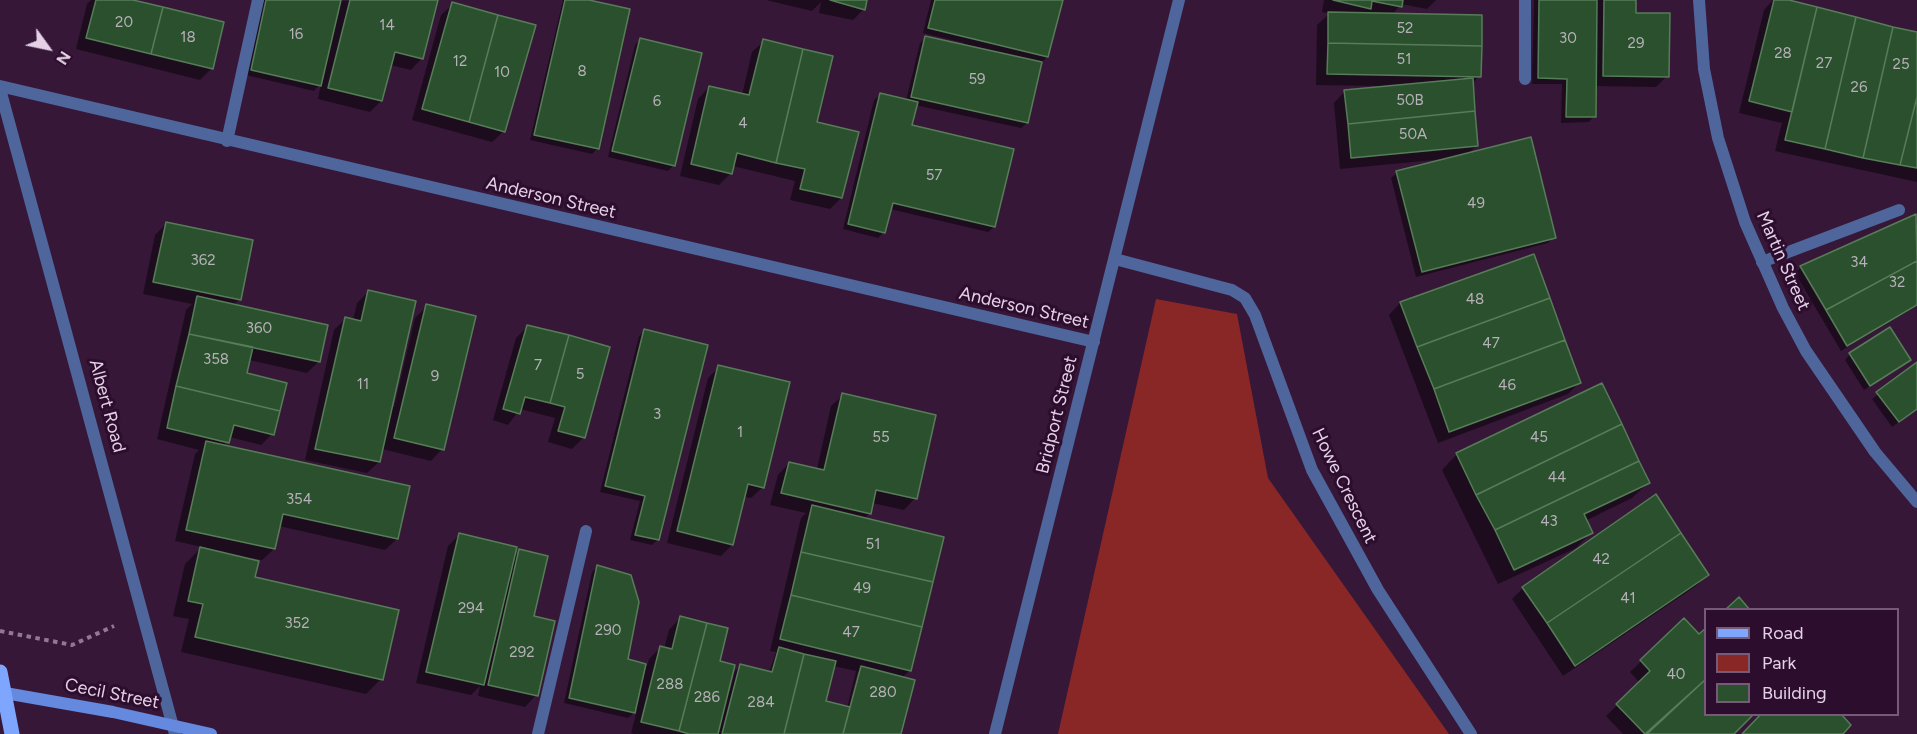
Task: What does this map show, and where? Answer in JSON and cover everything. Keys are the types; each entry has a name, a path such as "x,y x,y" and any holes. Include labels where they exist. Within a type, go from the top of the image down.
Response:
{"main road":[{"path":"0,672 2,692 12,734"}],"street":[{"path":"227,141 258,0"},
{"name":"Bridport Street","path":"995,734 1179,0"},
{"path":"1525,0 1525,79"},
{"name":"Martin Street","path":"1700,0 1704,69 1718,138 1741,212 1762,262 1806,351 1875,452 1917,502"},
{"name":"Anderson Street","path":"0,88 1094,342"},
{"name":"Albert Road","path":"0,88 174,730"},
{"path":"1762,262 1899,210"},
{"name":"Howe Crescent","path":"1115,259 1232,290 1245,298 1255,315 1312,470 1378,590 1471,734"},
{"path":"538,734 586,531"},
{"name":"Cecil Street","path":"2,692 174,730 211,734"}],"path":[{"path":"0,631 72,645 143,612"}],"green space":[{"path":"1156,299 1237,314 1268,478 1449,734 1058,734"}],"building":[{"path":"96,0 133,0 163,7 151,54 86,38"},
{"path":"266,0 341,0 321,86 251,70"},
{"path":"350,0 438,0 423,59 395,52 382,101 328,88"},
{"path":"565,0 589,0 630,9 599,149 534,135"},
{"path":"830,0 867,0 865,10"},
{"path":"935,0 1063,0 1048,57 928,28"},
{"path":"1333,0 1403,0 1402,7 1372,1 1371,9"},
{"path":"1539,0 1597,0 1596,117 1566,117 1567,79 1538,78"},
{"path":"1604,0 1636,0 1636,13 1670,13 1669,77 1603,76"},
{"path":"1774,0 1789,0 1817,7 1792,112 1749,101"},
{"path":"452,2 498,15 469,122 422,109"},
{"path":"163,7 224,22 213,69 151,54"},
{"path":"1817,7 1856,17 1825,149 1785,140"},
{"path":"1328,12 1482,15 1482,46 1328,43"},
{"path":"498,15 536,25 505,132 469,122"},
{"path":"1856,17 1893,27 1863,158 1825,149"},
{"path":"1893,27 1917,32 1917,97 1900,165 1863,158"},
{"path":"925,36 1042,62 1028,123 911,97"},
{"path":"640,38 702,53 675,166 612,151"},
{"path":"763,39 803,49 776,163 737,153 732,174 691,164 709,86 749,95"},
{"path":"1328,43 1482,46 1481,77 1327,74"},
{"path":"803,49 833,56 817,122 859,132 842,198 800,189 805,169 776,163"},
{"path":"1473,78 1475,111 1348,124 1344,90"},
{"path":"880,93 918,102 912,125 1014,149 995,227 893,203 885,233 848,224"},
{"path":"1917,97 1917,168 1900,165"},
{"path":"1475,111 1478,146 1351,158 1348,124"},
{"path":"1531,137 1556,238 1422,272 1396,171"},
{"path":"1916,214 1917,261 1826,310 1800,266"},
{"path":"166,222 253,240 241,300 153,282"},
{"path":"1534,254 1550,298 1417,347 1400,302"},
{"path":"1917,261 1917,305 1847,346 1826,310"},
{"path":"368,290 416,301 380,462 315,449 345,317 361,321"},
{"path":"197,296 328,325 320,362 189,334"},
{"path":"1550,298 1565,340 1434,389 1417,347"},
{"path":"426,304 476,316 444,450 394,438"},
{"path":"527,325 569,335 550,403 525,397 520,414 503,409"},
{"path":"1890,327 1911,360 1870,386 1849,353"},
{"path":"644,329 708,345 659,540 635,535 645,496 605,486"},
{"path":"189,334 253,347 247,373 287,383 280,411 176,386"},
{"path":"569,335 610,347 585,438 558,431 565,407 550,403"},
{"path":"1565,340 1581,383 1449,432 1434,389"},
{"path":"1917,362 1917,409 1899,422 1876,392"},
{"path":"718,365 790,382 764,488 748,484 733,545 677,531"},
{"path":"1602,383 1622,424 1476,495 1456,453"},
{"path":"176,386 280,411 274,435 234,425 229,443 167,428"},
{"path":"842,393 936,415 917,499 876,490 871,514 781,493 789,462 824,470"},
{"path":"1622,424 1639,461 1495,530 1476,495"},
{"path":"206,441 410,486 398,539 283,514 275,549 186,530"},
{"path":"1639,461 1650,483 1584,514 1593,533 1514,570 1495,530"},
{"path":"1656,494 1681,533 1547,623 1522,587"},
{"path":"812,505 944,537 933,582 801,552"},
{"path":"459,533 517,547 484,685 426,672"},
{"path":"1681,533 1709,575 1575,666 1547,623"},
{"path":"200,547 259,561 255,577 399,610 383,680 195,637 203,604 188,601"},
{"path":"519,549 548,556 534,616 555,621 538,696 488,685"},
{"path":"801,552 933,582 922,627 791,595"},
{"path":"597,565 631,575 639,602 628,659 646,664 635,713 569,698"},
{"path":"791,595 922,627 911,671 780,639"},
{"path":"1739,597 1748,608 1727,608"},
{"path":"680,616 707,623 679,731 641,722 660,646 672,649"},
{"path":"1684,618 1699,634 1704,630 1704,681 1645,734 1616,704 1650,671 1640,660"},
{"path":"707,623 728,628 720,661 735,665 718,734 689,734 679,731"},
{"path":"779,647 804,654 784,734 722,734 740,664 772,672"},
{"path":"804,654 836,661 826,701 850,707 843,734 784,734"},
{"path":"861,666 915,680 901,734 843,734"},
{"path":"1704,681 1704,716 1752,716 1734,734 1647,734"},
{"path":"1759,716 1843,716 1851,725 1843,734 1742,734"}]}
